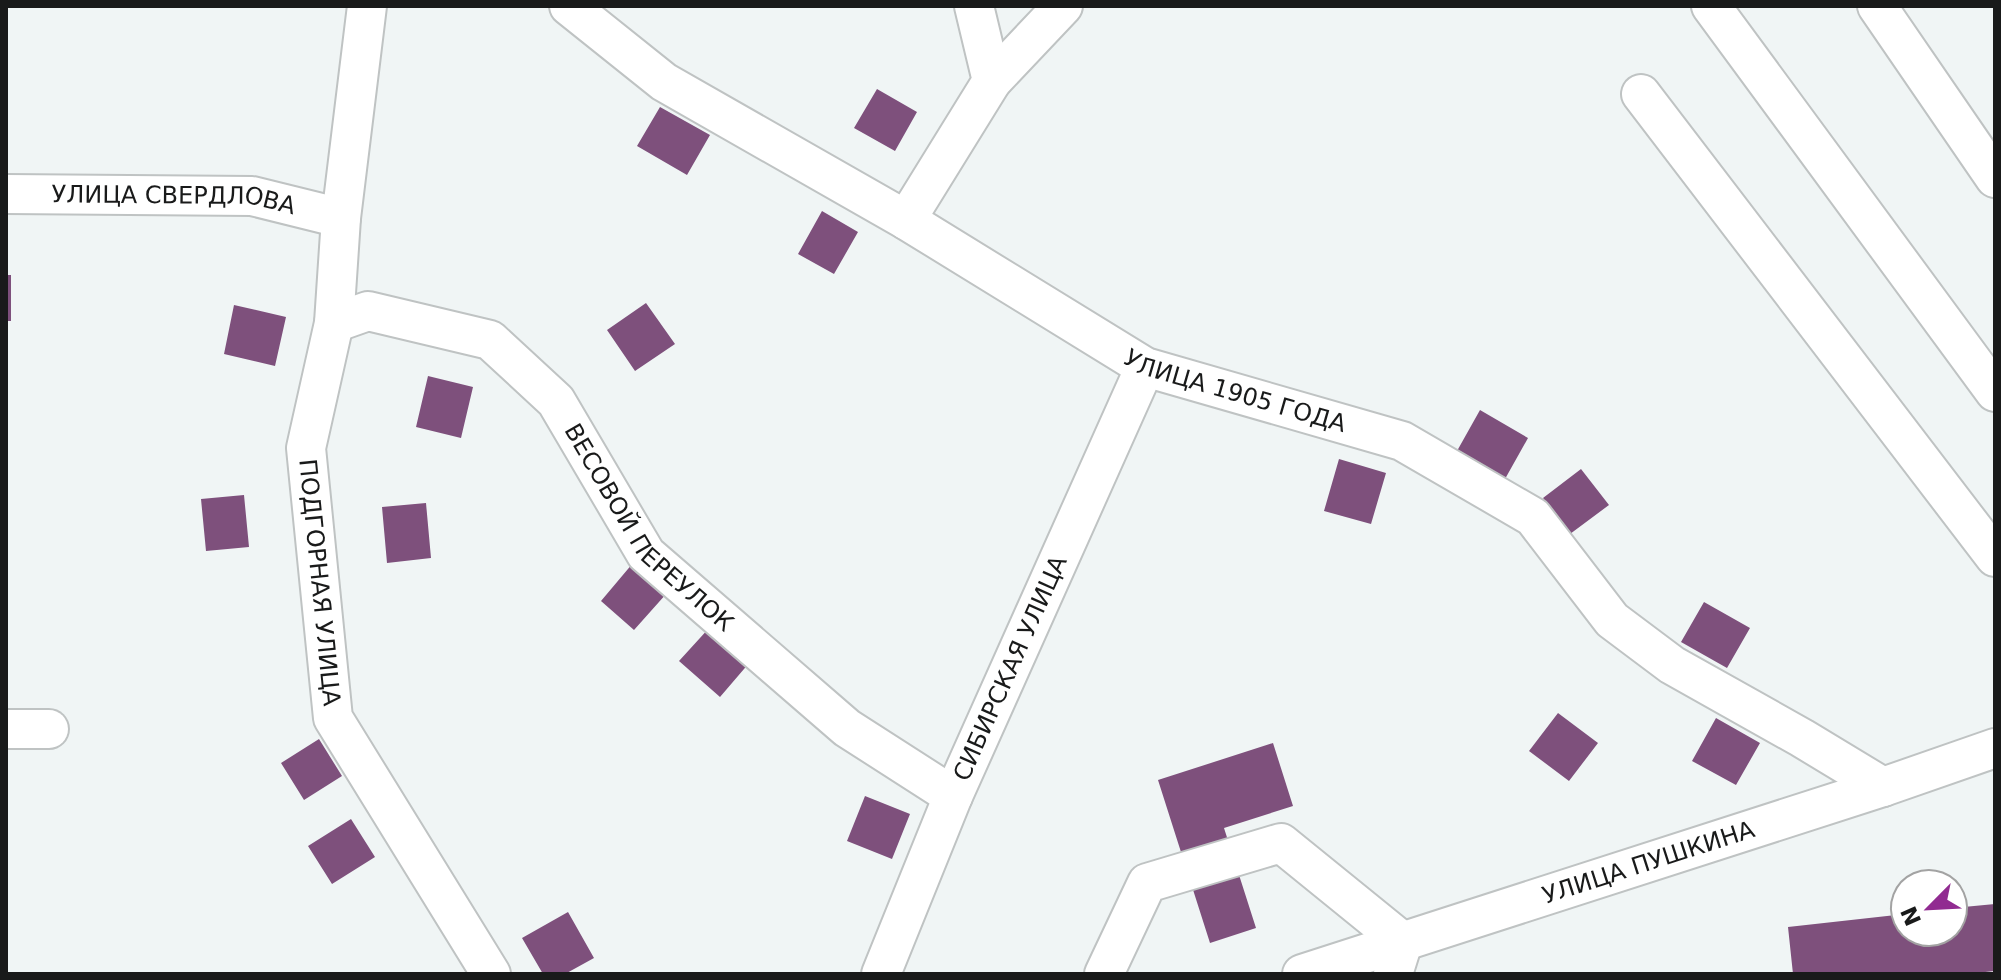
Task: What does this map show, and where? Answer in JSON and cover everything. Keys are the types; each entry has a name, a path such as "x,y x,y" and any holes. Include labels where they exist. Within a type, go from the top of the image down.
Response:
{"street":[{"name":"ПОДГОРНАЯ УЛИЦА","path":"367,6 341,218 334,323 306,448 333,718 491,974"},
{"name":"УЛИЦА 1905 ГОДА","path":"569,6 664,82 906,220 1145,367 1402,441 1533,517 1612,620 1672,665 1883,787"},
{"path":"974,6 992,81"},
{"path":"906,220 992,81 1063,6"},
{"path":"1711,6 1995,392"},
{"path":"1877,6 1995,178"},
{"path":"1641,94 1995,557"},
{"name":"УЛИЦА СВЕРДЛОВА","path":"6,194 252,196 341,218"},
{"name":"ВЕСОВОЙ ПЕРЕУЛОК","path":"334,323 368,311 490,340 556,401 646,554 847,728 953,796"},
{"name":"СИБИРСКАЯ УЛИЦА","path":"881,974 953,796 1145,367"},
{"path":"6,729 49,729"},
{"name":"УЛИЦА ПУШКИНА","path":"1302,974 1398,958 1995,748"},
{"path":"1104,974 1147,883 1281,843 1398,958"}],"building":[{"path":"877,89 917,112 895,151 854,128"},
{"path":"660,107 710,135 687,175 637,146"},
{"path":"822,211 858,232 834,274 798,254"},
{"path":"6,275 11,275 11,321 6,321"},
{"path":"646,303 675,344 635,371 607,330"},
{"path":"234,305 286,317 275,366 224,354"},
{"path":"428,376 473,387 461,438 416,427"},
{"path":"1480,410 1528,438 1505,479 1457,451"},
{"path":"1339,459 1386,473 1371,524 1324,511"},
{"path":"1581,469 1609,505 1570,534 1543,498"},
{"path":"244,495 249,547 206,551 201,499"},
{"path":"426,503 431,558 387,563 382,507"},
{"path":"633,563 667,593 634,630 601,601"},
{"path":"1704,602 1750,628 1727,668 1681,642"},
{"path":"710,627 750,662 720,697 679,661"},
{"path":"1558,713 1598,743 1569,781 1529,751"},
{"path":"1716,718 1760,743 1736,785 1692,761"},
{"path":"319,739 342,776 304,800 281,763"},
{"path":"1273,743 1293,806 1224,828 1256,928 1210,943 1158,780"},
{"path":"865,796 910,814 892,859 847,841"},
{"path":"351,819 375,857 332,884 308,846"},
{"path":"1995,904 1995,971 1966,974 1793,974 1788,927 1889,916 1889,948 1969,948 1969,906"},
{"path":"568,912 594,958 565,974 543,974 522,938"}]}
